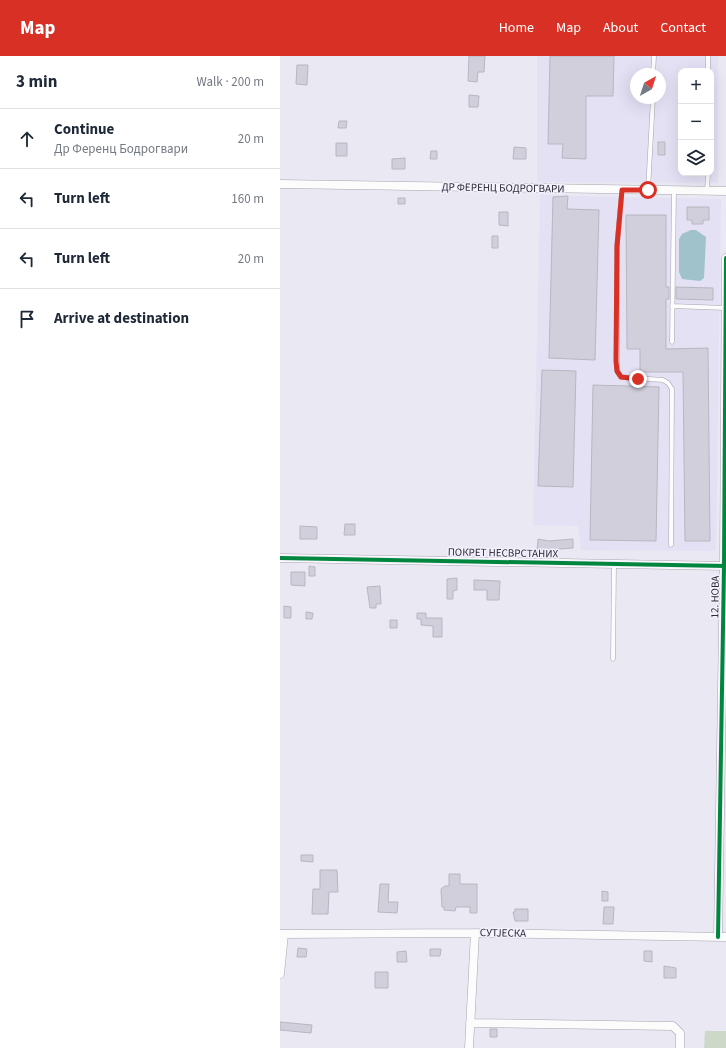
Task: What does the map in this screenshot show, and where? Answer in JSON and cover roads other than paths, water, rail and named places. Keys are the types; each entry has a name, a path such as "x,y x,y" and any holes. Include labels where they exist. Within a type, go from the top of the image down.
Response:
{"street":[{"name":"ДР ФЕРЕНЦ БОДРОГВАРИ","path":"280,184 726,191"},
{"name":"12. НОВА","path":"722,937 726,258"},
{"name":"ПОКРЕТ НЕСВРСТАНИХ","path":"280,558 725,566"},
{"name":"СУТЈЕСКА","path":"282,934 475,933 722,937"},
{"path":"469,1048 475,933"},
{"path":"280,974 282,934"},
{"path":"470,1023 673,1026 680,1033 680,1048"}],"lane":[{"path":"654,56 654,68"},
{"path":"708,56 708,68"},
{"path":"648,190 653,104"},
{"path":"707,191 708,176"},
{"path":"622,190 617,246 617,371 621,377 663,380 668,383 672,389 671,545"},
{"path":"672,342 674,190"},
{"path":"672,306 726,308"},
{"path":"613,659 614,564"}],"water":[{"path":"691,230 696,230 706,237 704,278 700,281 682,279 679,272 679,239 682,234"}]}
